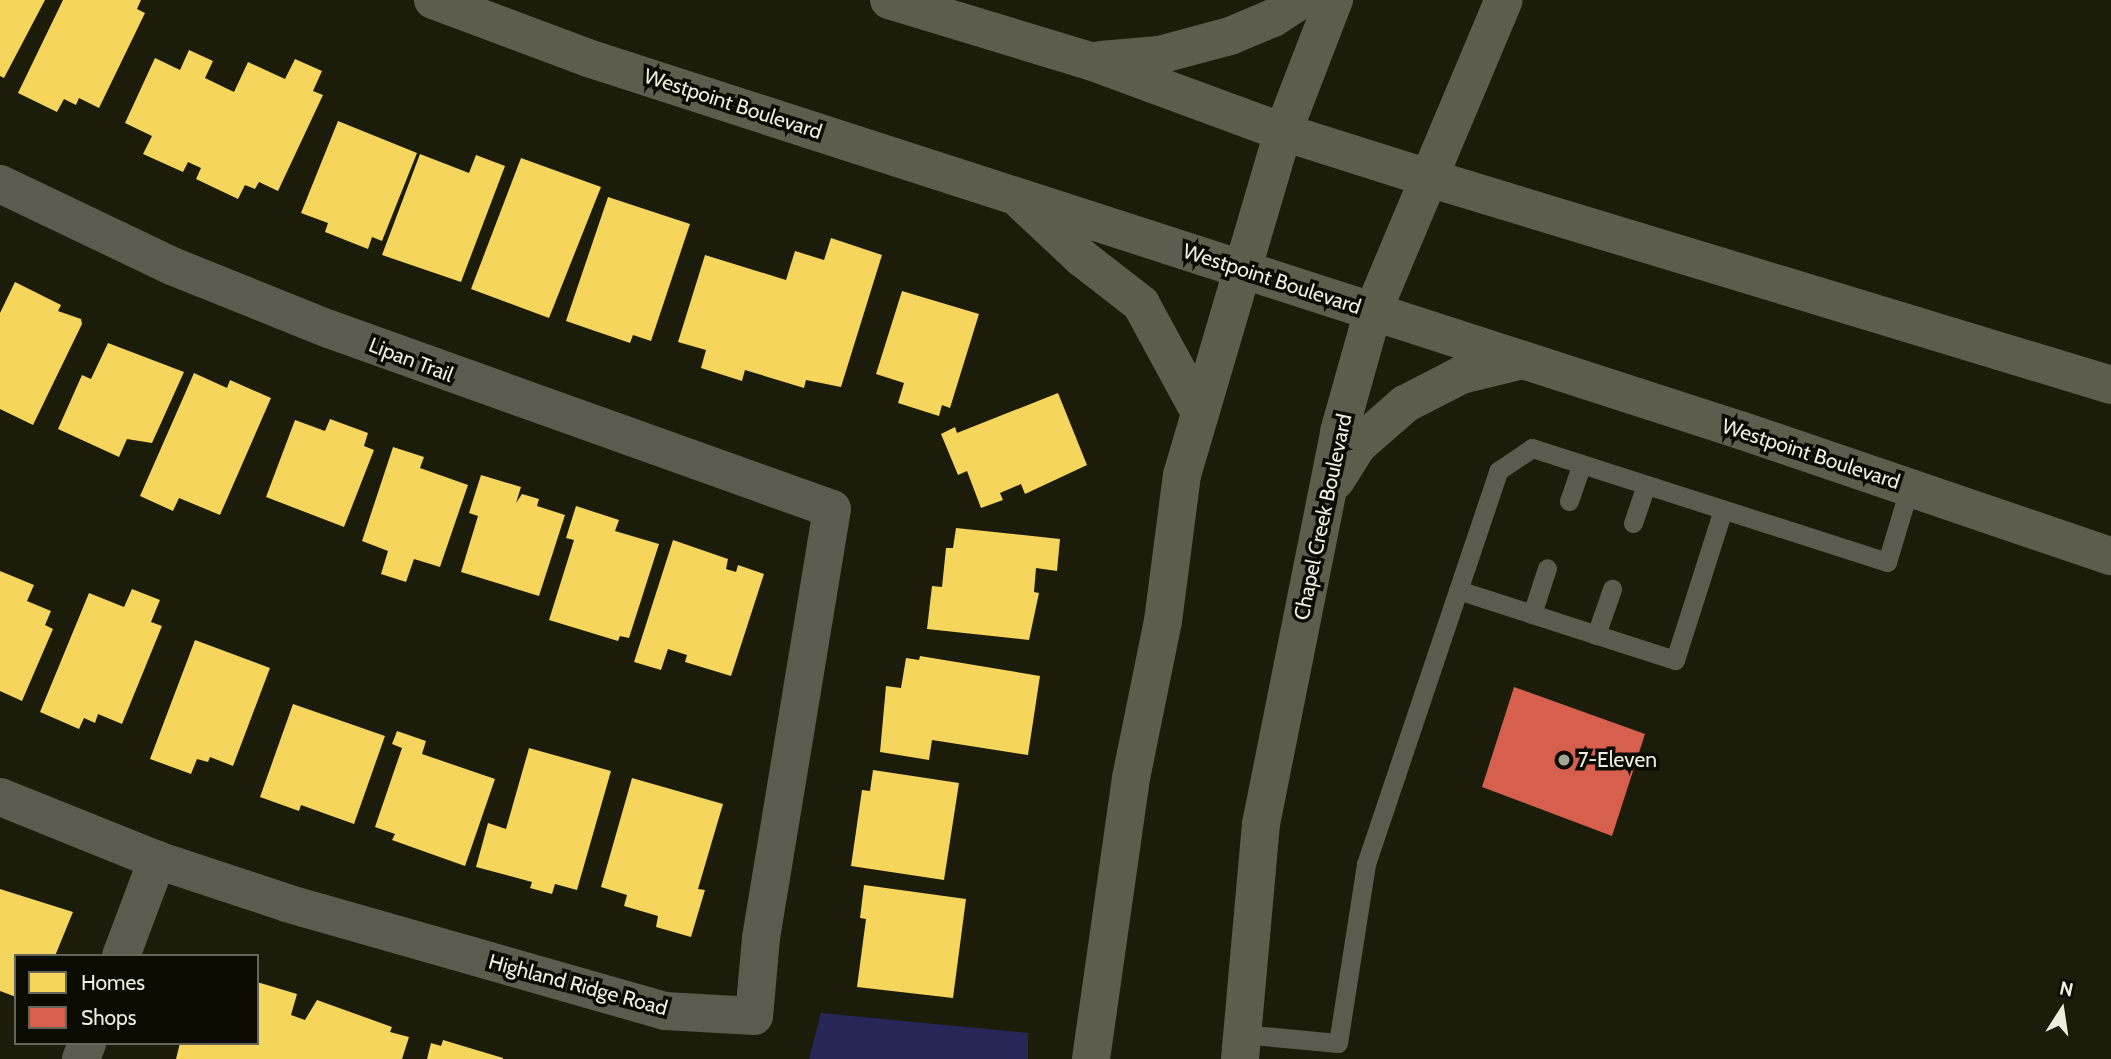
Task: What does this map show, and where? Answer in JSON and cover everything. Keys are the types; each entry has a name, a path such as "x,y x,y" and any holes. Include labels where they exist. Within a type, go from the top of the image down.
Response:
{"main road":[{"name":"Westpoint Boulevard","path":"433,0 588,58 1012,193 1910,486 2111,556"},
{"path":"888,0 1090,61 1283,132 1429,178 2111,385"},
{"path":"1090,61 1159,55 1230,36 1273,18 1301,0"},
{"path":"1091,1059 1131,778 1163,621 1182,475 1199,409 1244,270 1283,132 1334,0"},
{"name":"Chapel Creek Boulevard","path":"1240,1047 1261,824 1339,432 1373,311 1504,0"},
{"path":"1012,193 1082,258 1142,304 1199,409"},
{"path":"1326,497 1357,446 1405,404 1461,375 1524,360"}],"street":[{"name":"Lipan Trail","path":"0,184 172,266 329,330 832,509"},
{"name":"Highland Ridge Road","path":"0,797 158,860 287,904 664,1011 754,1016 761,938 832,509"},
{"path":"122,954 158,860"}],"lane":[{"path":"1240,1047 1338,1043 1366,864 1498,471 1532,448 1886,562 1910,486"},
{"path":"1570,501 1582,464"},
{"path":"1633,523 1646,485"},
{"path":"1458,590 1675,660 1723,510"},
{"path":"1532,614 1547,568"},
{"path":"1597,635 1612,589"}],"shaded area":[{"path":"821,1013 1028,1033 1028,1059 809,1059"}],"building: Homes":[{"path":"0,0 45,0 4,78 0,76"},
{"path":"63,0 141,0 137,9 145,13 99,108 79,98 76,105 64,99 57,112 18,93"},
{"path":"189,50 213,61 205,78 234,92 248,62 285,79 295,59 322,71 313,91 323,95 278,191 259,182 255,189 245,185 238,199 196,179 201,168 188,162 183,172 143,154 152,136 125,123 155,58 180,70"},
{"path":"338,121 417,153 382,241 372,237 368,249 325,232 328,223 301,213"},
{"path":"420,154 469,173 476,155 505,166 461,282 382,255"},
{"path":"521,158 601,187 549,318 471,289"},
{"path":"608,197 690,224 651,341 633,335 630,343 566,321"},
{"path":"831,238 882,255 841,387 806,380 804,388 745,370 742,381 701,368 706,350 678,342 705,255 786,280 795,251 824,260"},
{"path":"15,282 61,305 58,311 81,319 82,324 33,425 0,409 0,313"},
{"path":"902,291 979,314 950,408 942,405 939,416 898,403 904,383 876,374"},
{"path":"108,343 184,372 152,443 127,439 119,457 58,429 82,375 91,379"},
{"path":"194,373 227,388 230,380 271,398 220,515 179,498 173,511 140,496"},
{"path":"1058,393 1087,465 1025,494 1021,484 1000,493 1003,500 981,508 967,471 958,475 941,434 955,427 957,433"},
{"path":"330,419 368,433 364,446 374,450 344,527 266,497 295,420 325,431"},
{"path":"393,447 424,457 420,468 468,485 440,567 414,559 406,582 381,574 388,551 362,541"},
{"path":"481,475 521,487 516,503 522,494 539,499 537,506 565,515 539,596 461,572 478,516 469,513"},
{"path":"576,506 619,520 615,531 659,544 629,638 620,636 618,641 549,620 574,540 566,538"},
{"path":"956,528 1060,539 1057,571 1036,568 1034,592 1039,593 1029,640 927,629 932,586 942,587 946,548 953,548"},
{"path":"673,540 728,559 726,569 736,572 738,565 764,574 731,676 685,662 687,655 668,649 661,670 634,662"},
{"path":"0,571 34,585 27,601 51,611 45,625 53,629 22,701 0,691"},
{"path":"132,589 160,600 151,622 162,626 122,724 98,714 95,723 84,718 79,729 40,712 89,593 124,607"},
{"path":"195,640 270,668 233,766 210,757 208,762 197,759 191,774 150,759"},
{"path":"920,656 1040,676 1028,755 932,740 929,760 880,752 886,686 901,688 906,658 919,660"},
{"path":"293,704 385,736 354,824 301,805 299,811 260,797"},
{"path":"397,731 426,741 422,754 495,779 465,866 392,840 395,834 375,827 402,748 392,744"},
{"path":"529,748 611,771 577,890 555,884 552,894 530,888 532,882 476,867 488,823 506,829"},
{"path":"873,770 959,783 944,880 851,866 862,790 870,791"},
{"path":"632,778 723,804 698,889 705,890 691,937 656,927 658,916 624,906 627,895 601,887"},
{"path":"864,885 966,899 953,998 857,987 866,919 860,918"},
{"path":"0,889 73,912 56,954 14,954 14,996 0,991"},
{"path":"259,983 297,994 291,1015 305,1020 317,1000 392,1027 390,1032 409,1037 402,1059 176,1059 180,1045 259,1045"},
{"path":"443,1040 503,1059 427,1059 431,1043 441,1046"}],"building: Shops":[{"name":"7-Eleven","path":"1514,687 1645,734 1612,836 1482,787"}],"place":[{"name":"7-Eleven","path":"1564,760"}]}
